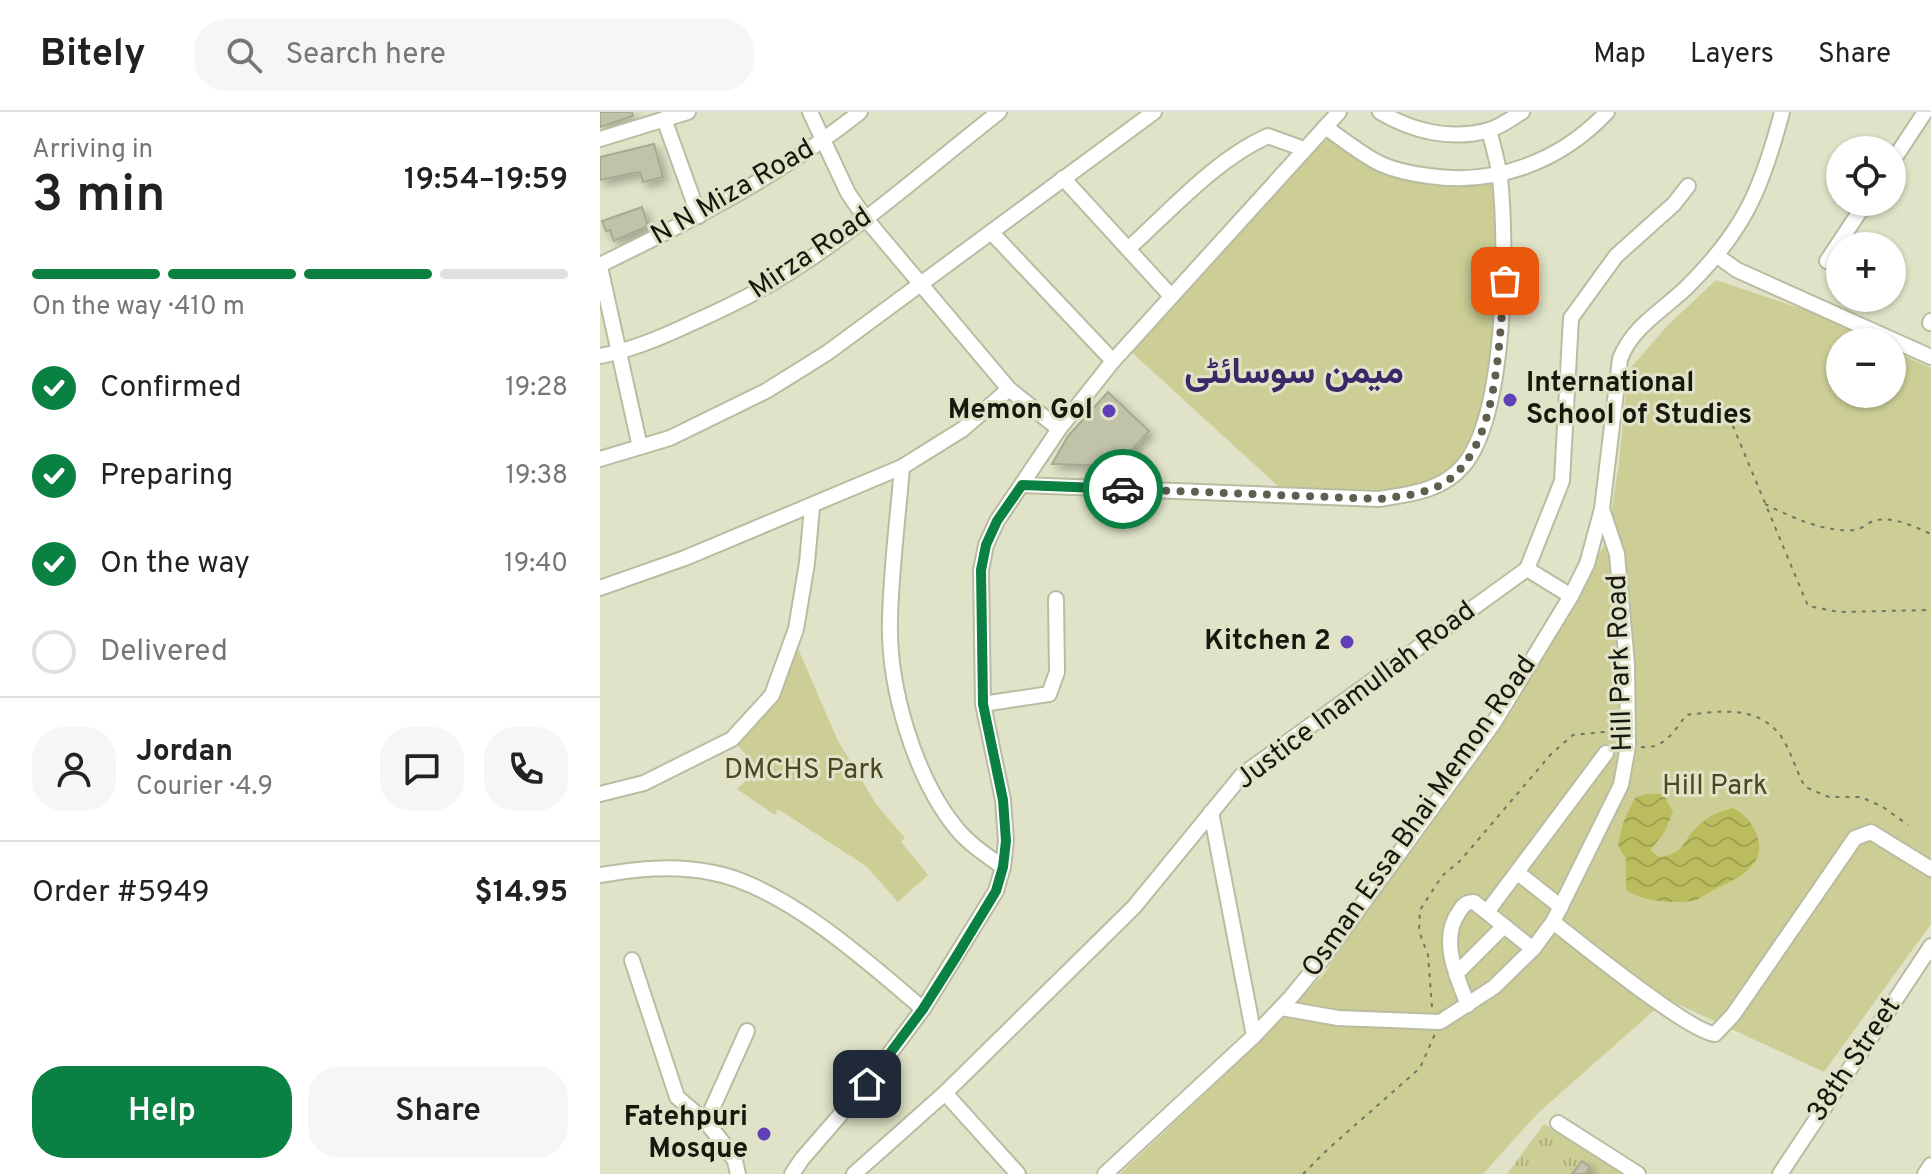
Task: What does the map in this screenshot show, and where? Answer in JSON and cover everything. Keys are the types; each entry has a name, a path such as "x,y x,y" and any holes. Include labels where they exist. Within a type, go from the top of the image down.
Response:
{"street":[{"path":"600,139 688,112"},
{"path":"810,112 848,193 866,219 1009,389 1059,429"},
{"name":"N N Miza Road","path":"600,266 699,216 823,142 860,112"},
{"path":"600,459 670,438 766,391 827,353 1154,112"},
{"path":"792,1174 867,1084 923,1009 996,891 1006,841 1003,800 983,704 981,570 986,545 997,521 1059,429 1113,361 1339,112"},
{"path":"1380,112 1425,133 1455,134 1489,130 1522,112"},
{"path":"1325,127 1382,165 1411,174 1439,178 1500,176 1553,155 1572,143 1607,112"},
{"name":"Osman Essa Bhai Memon Road","path":"1105,1174 1281,1008 1324,957 1493,724 1571,596 1587,564 1602,509 1620,359 1626,343 1685,288 1742,222 1757,194 1782,112"},
{"path":"1906,141 1925,112"},
{"name":"Mirza Road","path":"600,356 619,353 733,305 790,272 866,219 994,113"},
{"path":"664,119 699,216"},
{"path":"1022,485 1379,499 1420,493 1448,481 1465,465 1479,436 1488,411 1494,378 1505,281 1500,176 1489,130"},
{"path":"1128,249 1224,163 1251,143 1268,136 1304,149"},
{"path":"1063,178 1171,296"},
{"path":"1571,596 1527,569 1562,481 1571,318 1616,256 1674,204 1688,186"},
{"path":"991,232 1113,361"},
{"path":"1716,255 1737,270 1931,357"},
{"path":"600,266 640,447"},
{"path":"600,588 685,558 902,467 963,429 1009,389"},
{"path":"902,467 890,622 893,671 906,726 924,773 955,827 975,848 1003,867"},
{"path":"600,794 644,783 732,739 772,695 796,629 812,507"},
{"name":"Hill Park Road","path":"1440,1022 1494,987 1533,949 1553,922 1621,785 1628,739 1627,664 1617,554 1602,509"},
{"name":"Justice Inamullah Road","path":"854,1174 945,1093 1134,907 1242,775 1527,569"},
{"path":"983,704 1049,694 1057,672 1056,599"},
{"path":"1487,912 1606,753"},
{"path":"1211,812 1254,1036"},
{"path":"1553,922 1635,985 1702,1030 1715,1034 1733,1015 1855,838 1871,832 1931,869"},
{"path":"600,875 643,869 686,869 712,872 762,890 867,962 923,1009"},
{"path":"1518,873 1561,907"},
{"path":"1468,1005 1456,974 1450,936 1457,914 1468,902 1474,902 1533,949"},
{"path":"1456,974 1504,926"},
{"name":"38th Street","path":"1780,1174 1931,946"},
{"path":"632,960 677,1097 706,1122 735,1161 738,1174"},
{"path":"1281,1008 1338,1018 1440,1022"},
{"path":"706,1122 747,1031"},
{"path":"945,1093 1018,1174"},
{"path":"1558,1123 1638,1174"},
{"path":"1925,1174 1931,1165"}],"path":[{"path":"1725,407 1808,606 1839,612 1931,610"},
{"path":"1764,504 1789,516 1823,526 1856,530 1877,520 1907,523 1931,534"},
{"path":"1303,1174 1420,1068 1440,1022 1432,1008 1428,955 1419,931 1420,910 1442,876 1460,861 1552,753 1573,735 1608,730 1649,748 1671,737 1686,715 1722,711 1762,717 1781,736 1805,787 1829,797 1861,797 1883,807 1908,825"}],"green space":[{"path":"1325,127 1411,174 1500,176 1494,378 1465,465 1420,493 1288,495 1126,347"},
{"name":"Hill Park","path":"1716,280 1814,313 1846,328 1826,328 1826,408 1906,408 1906,356 1931,368 1931,924 1824,1072 1667,999 1538,1113 1483,1174 1120,1174 1234,1066 1323,975 1532,672 1607,540 1619,463 1628,371 1668,325"},
{"name":"DMCHS Park","path":"793,637 838,741 876,804 905,838 901,842 928,875 898,902 866,866 778,809 775,815 737,789 759,769 732,739 772,695"},
{"path":"1544,1124 1631,1172 1631,1174 1507,1174"}],"water":[{"path":"1663,794 1673,812 1664,833 1650,850 1659,857 1679,849 1706,819 1733,808 1750,822 1758,840 1759,850 1752,866 1737,878 1692,901 1658,901 1626,890 1626,859 1618,846 1619,839 1632,803 1636,797"}],"building":[{"path":"600,112 632,112 633,116 600,127"},
{"path":"654,144 663,177 643,182 640,172 600,180 600,157"},
{"path":"642,207 648,226 614,241 602,221"},
{"name":"Memon Gol","path":"1108,392 1149,431 1117,466 1052,464 1068,436"},
{"path":"1582,1161 1590,1167 1585,1174 1572,1174"}],"way so far":[{"path":"1123,489 1379,499 1420,493 1448,481 1465,465 1488,411 1505,281"}],"place":[{"name":"International School of Studies","path":"1510,400"},
{"name":"Memon Gol","path":"1109,411"},
{"name":"Kitchen 2","path":"1347,642"},
{"name":"Fatehpuri Mosque","path":"764,1134"}],"district":[{"name":"میمن سوسائٹی","path":"1294,374"}],"route":[{"path":"867,1084 923,1009 956,957 996,891 1003,867 1006,841 1003,800 983,704 981,570 986,545 997,521 1022,485 1123,489"}]}
